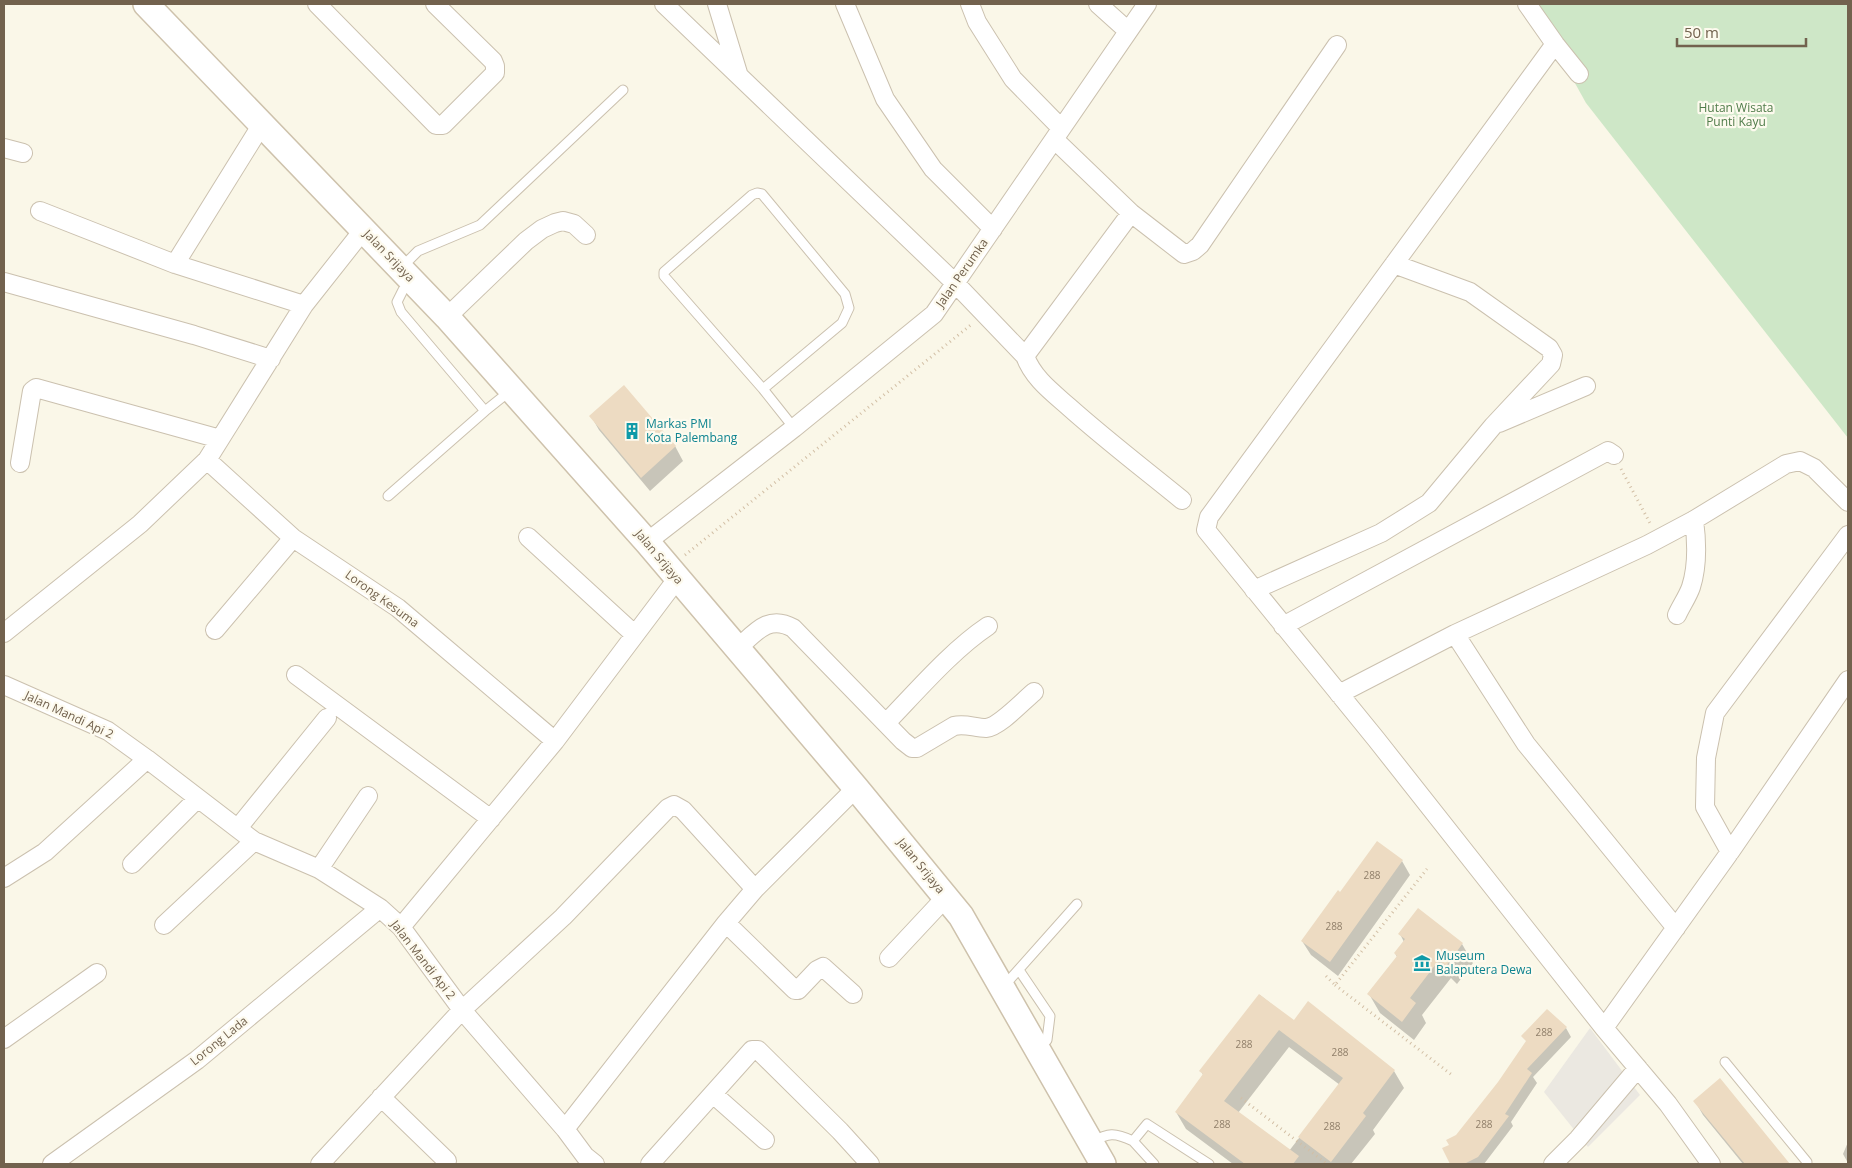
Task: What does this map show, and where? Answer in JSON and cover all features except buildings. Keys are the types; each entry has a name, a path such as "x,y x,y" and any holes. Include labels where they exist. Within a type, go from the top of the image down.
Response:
{"street":[{"name":"Jalan Srijaya","path":"146,4 447,317 647,542 946,897 961,916 1103,1164"},
{"path":"317,4 436,125 440,126 495,73 495,66 493,61 435,4"},
{"path":"664,4 956,283 1025,356 1028,364 1041,382 1088,424 1182,500"},
{"path":"717,4 738,74"},
{"path":"845,4 885,99 933,169 993,229"},
{"path":"970,4 977,22 1013,78 1058,134 1131,213 1184,254 1193,251 1200,245 1337,45"},
{"path":"1098,4 1128,32"},
{"name":"Jalan Perumka","path":"647,542 794,428 934,314 1147,4"},
{"path":"1526,4 1579,74"},
{"path":"1555,44 1209,517 1206,530 1339,694 1604,1028 1668,1104 1710,1164"},
{"path":"176,264 262,124"},
{"path":"4,148 23,153"},
{"path":"40,211 176,264 304,305"},
{"path":"1025,356 1131,213"},
{"path":"447,317 526,241 542,230 563,221 574,224 586,235"},
{"path":"4,633 140,524 207,460 304,305 364,229"},
{"path":"1254,590 1381,533 1429,503 1493,426 1552,364 1553,355 1549,348 1470,292 1394,264"},
{"path":"4,282 184,332 271,359"},
{"path":"1493,426 1586,386"},
{"path":"20,463 32,391 36,388 220,439"},
{"path":"1283,626 1608,451 1614,455"},
{"name":"Lorong Kesuma","path":"207,460 293,538 398,608 555,741"},
{"path":"1339,694 1455,634 1647,545 1694,520 1786,464 1800,461 1814,468 1848,502"},
{"path":"1676,615 1691,587 1697,540 1694,520"},
{"path":"1730,852 1705,807 1706,758 1715,713 1848,535"},
{"path":"528,537 634,634"},
{"path":"215,630 293,538"},
{"path":"401,927 555,741 634,634 673,574"},
{"path":"737,649 764,626 773,622 783,622 793,628 912,748 917,748 960,724 985,728 994,726 1034,692"},
{"path":"886,723 968,642 988,626"},
{"path":"1455,634 1526,744 1676,928"},
{"path":"296,675 491,819"},
{"path":"1604,1028 1730,852 1848,680"},
{"name":"Jalan Mandi Api 2","path":"4,685 108,731 254,841 319,869 380,908 401,927 462,1010 565,1130 586,1161"},
{"path":"238,828 327,718"},
{"path":"4,878 45,852 147,759"},
{"path":"565,1130 726,923 755,889 856,788"},
{"path":"319,869 368,796"},
{"path":"132,864 198,798"},
{"path":"320,1164 462,1010 563,917 668,808 674,806 683,810 755,889"},
{"path":"164,925 254,841"},
{"path":"890,958 946,897"},
{"name":"Lorong Lada","path":"52,1164 197,1060 380,908"},
{"path":"726,923 795,990 798,990 817,970 823,967 853,994"},
{"path":"4,1039 97,973"},
{"path":"650,1164 752,1050 758,1050 840,1131 870,1164"},
{"path":"1553,1164 1578,1139 1638,1068"},
{"path":"713,1094 765,1140"},
{"path":"381,1097 447,1161"}],"lane":[{"path":"485,410 401,312 397,302 407,275 418,251 480,225 623,90"},
{"path":"763,389 842,323 849,308 845,294 762,194 757,193 752,194 664,272 667,281 763,389 794,428"},
{"path":"388,496 485,410 512,390"},
{"path":"1002,988 1077,904"},
{"path":"1019,970 1050,1016 1046,1040 1037,1048"},
{"path":"1725,1062 1807,1162"},
{"path":"1133,1141 1145,1125 1149,1124 1208,1164"},
{"path":"1091,1143 1109,1134 1121,1135 1133,1141 1154,1164"}],"path":[{"path":"673,574 985,314"},
{"path":"1614,455 1658,538"},
{"path":"1335,985 1427,869"},
{"path":"1326,976 1335,985 1452,1075"},
{"path":"1241,1098 1327,1164"}],"shaded area":[{"path":"1590,1028 1640,1095 1588,1147 1544,1092"}],"green space":[{"name":"Hutan Wisata Punti Kayu","path":"1531,4 1848,4 1848,438 1586,103"}],"place":[{"name":"Markas PMI Kota Palembang","path":"632,431"},
{"name":"Museum Balaputera Dewa","path":"1422,963"}]}
